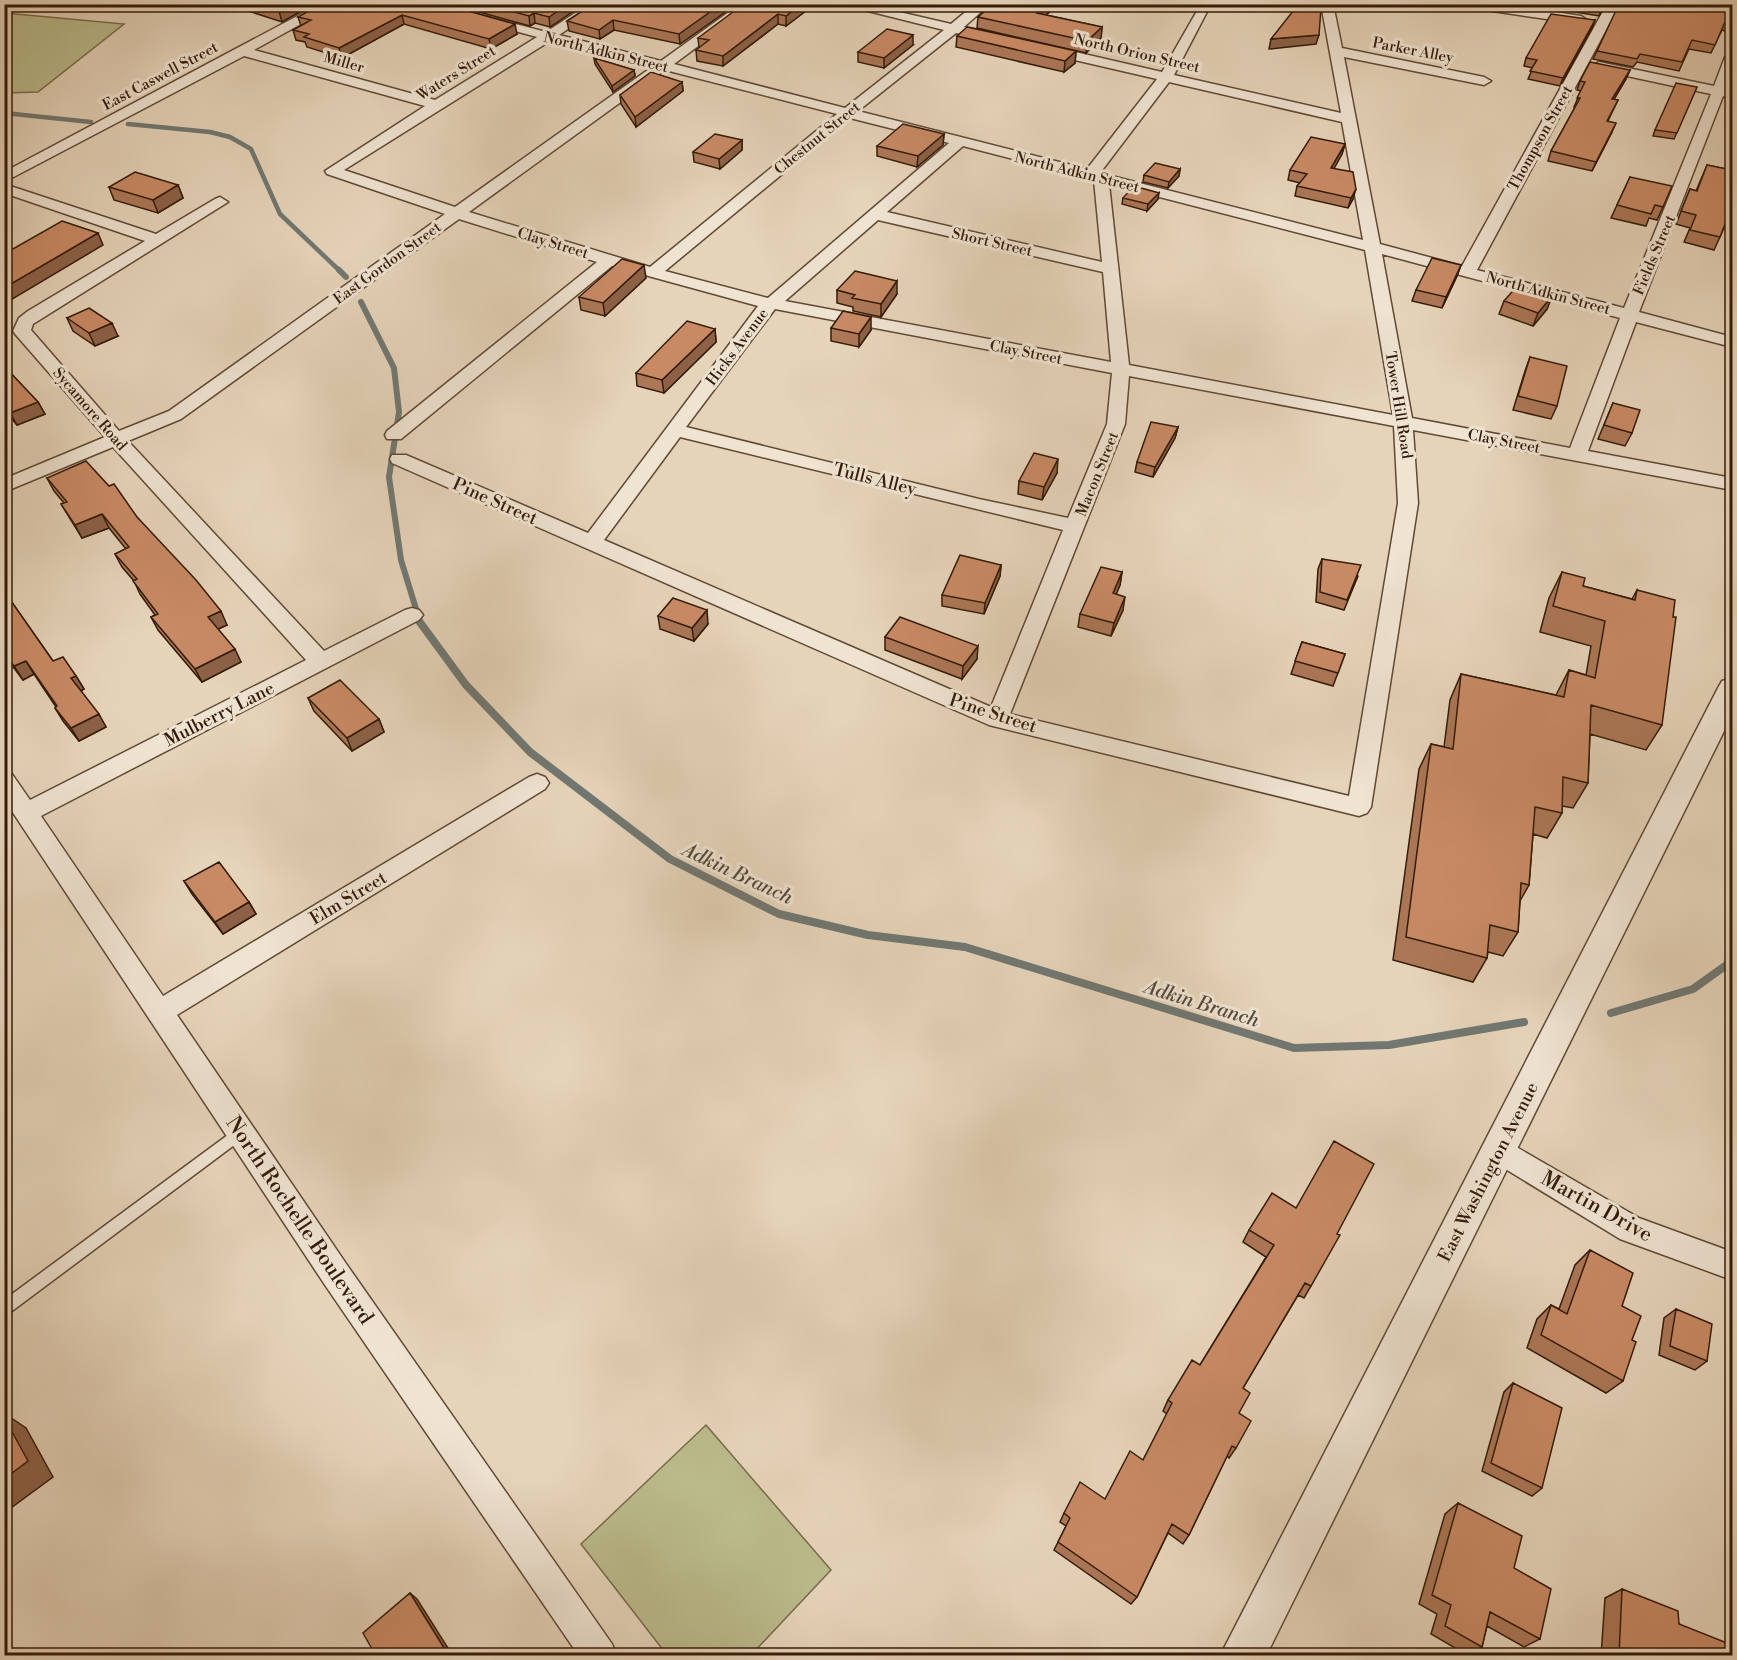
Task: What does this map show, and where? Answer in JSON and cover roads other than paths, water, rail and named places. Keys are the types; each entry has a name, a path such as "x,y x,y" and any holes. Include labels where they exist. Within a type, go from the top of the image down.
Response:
{"street":[{"name":"East Caswell Street","path":"4,178 331,4"},
{"name":"North Adkin Street","path":"422,4 1372,247 1732,342"},
{"name":"Waters Street","path":"332,171 599,4"},
{"name":"East Gordon Street","path":"4,486 175,415 749,4"},
{"path":"846,4 1010,41"},
{"name":"Chestnut Street","path":"652,273 984,4"},
{"name":"Tower Hill Road","path":"1327,4 1408,455 1408,503 1359,807"},
{"path":"1472,4 1604,23"},
{"name":"Thompson Street","path":"1467,272 1614,4"},
{"path":"1096,177 1166,76 1206,6"},
{"name":"North Orion Street","path":"1032,46 1349,118"},
{"name":"Miller","path":"243,51 436,105"},
{"name":"Parker Alley","path":"1336,51 1484,81"},
{"name":"Fields Street","path":"1577,454 1629,315 1726,93 1732,57"},
{"path":"1582,63 1726,93"},
{"name":"Hicks Avenue","path":"591,543 770,304 959,142"},
{"name":"Clay Street","path":"332,171 456,214 652,273 770,304 1732,484"},
{"name":"Macon Street","path":"997,719 1116,424 1121,369 1110,269 1096,177"},
{"path":"4,188 155,239"},
{"name":"Sycamore Road","path":"220,202 155,239 34,315 25,322 22,331 116,440 321,662"},
{"name":"Short Street","path":"874,214 1110,269"},
{"path":"394,435 609,260"},
{"name":"Tulls Alley","path":"675,430 980,505 1076,526"},
{"name":"Pine Street","path":"399,459 997,719 1359,807"},
{"name":"Mulberry Lane","path":"14,801 321,662 412,615"},
{"name":"East Washington Avenue","path":"1242,1656 1732,688"},
{"name":"Elm Street","path":"159,1012 537,783"},
{"name":"North Rochelle Boulevard","path":"14,801 600,1656"},
{"name":"Martin Drive","path":"1499,1150 1630,1229 1732,1266"}],"lane":[{"path":"4,1310 240,1132"}],"waterway":[{"name":"Adkin Branch","path":"4,113 91,122"},
{"name":"Adkin Branch","path":"128,124 210,132 230,137 251,149 280,214 341,272"},
{"name":"Adkin Branch","path":"341,272 346,277"},
{"name":"Adkin Branch","path":"361,302 394,368 399,412 389,477 401,560 420,622"},
{"name":"Adkin Branch","path":"419,621 466,685 530,752 670,859 779,914 868,935 965,947 1294,1048 1389,1045 1524,1022"},
{"name":"Adkin Branch","path":"1611,1013 1693,989 1732,961"}]}
